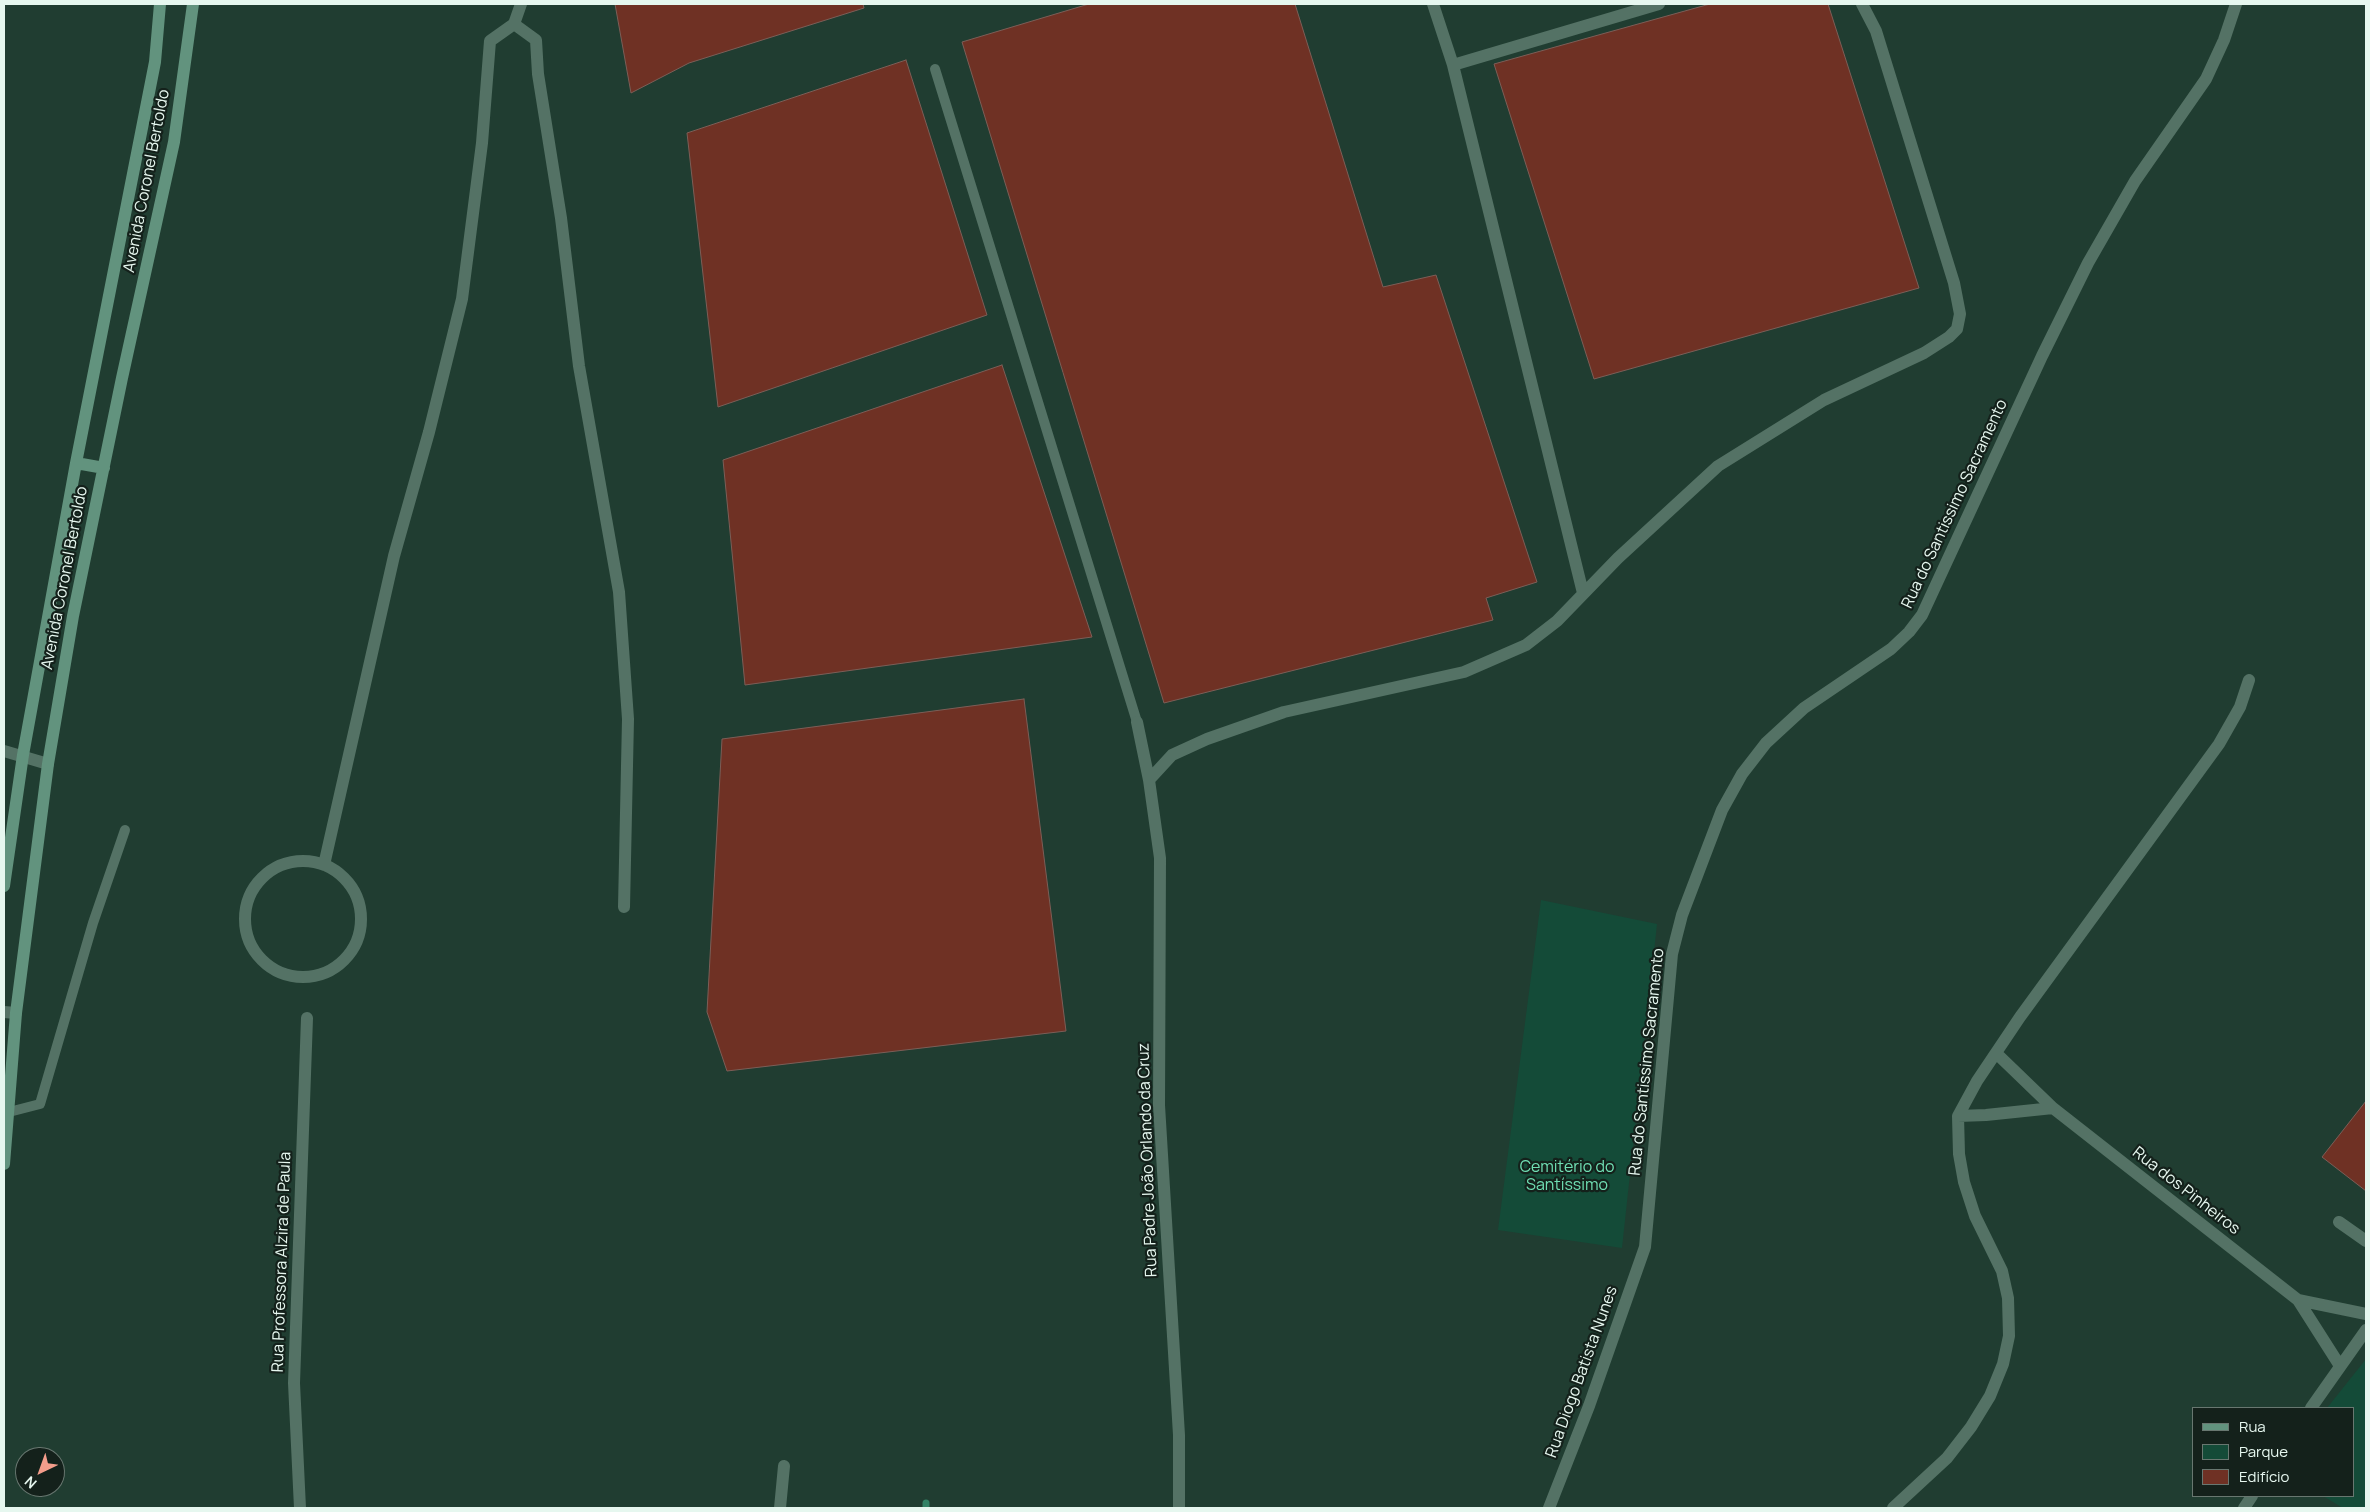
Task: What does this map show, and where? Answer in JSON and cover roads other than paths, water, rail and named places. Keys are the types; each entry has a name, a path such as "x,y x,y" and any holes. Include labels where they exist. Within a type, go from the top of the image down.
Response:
{"street":[{"name":"Avenida Coronel Bertoldo","path":"4,886 23,755 76,462 155,62 160,4"},
{"name":"Avenida Coronel Bertoldo","path":"4,1164 9,1112 10,1012 48,764 73,616 174,142 193,4"},
{"path":"324,865 394,556 429,432 462,298 482,143 490,41 514,24 521,4"},
{"path":"1433,4 1453,66 1584,593"},
{"path":"1453,66 1659,4"},
{"path":"1149,780 1172,755 1224,733 1284,712 1473,668 1526,645 1557,621 1618,558 1718,466 1824,400 1924,353 1949,337 1957,329 1960,314 1954,283 1876,31 1862,4"},
{"name":"Rua do Santissimo Sacramento","path":"1645,1247 1672,954 1682,915 1722,810 1742,774 1766,743 1804,708 1890,649 1909,632 1922,615 2042,356 2088,263 2135,180 2206,79 2224,40 2236,4"},
{"path":"514,24 536,40 538,74 561,218 579,366 619,592 628,719 624,907"},
{"path":"76,462 104,468"},
{"path":"1893,1508 1947,1458 1971,1427 1990,1396 2003,1364 2009,1336 2008,1298 2002,1271 1975,1216 1964,1182 1959,1154 1958,1116 1996,1053 2219,744 2240,707 2249,680"},
{"name":"Rua Padre João Orlando da Cruz","path":"1137,722 1149,780 1160,858 1159,1105 1179,1435 1179,1508"},
{"path":"4,751 23,755 48,764"},
{"path":"297,861 316,862 324,865 334,869 349,882 358,899 362,919 359,938 349,955 335,968 317,976 297,977 279,972 263,961 252,946 246,928 246,909 252,891 263,876 278,866 297,861"},
{"name":"Rua Professora Alzira de Paula","path":"300,1508 294,1383 307,1018"},
{"name":"Rua dos Pinheiros","path":"1996,1053 2053,1108 2298,1300 2340,1366"},
{"path":"1958,1116 2053,1108"},
{"path":"2340,1222 2366,1241"},
{"name":"Rua Diogo Batista Nunes","path":"1549,1508 1589,1406 1645,1247"},
{"name":"Rua dos Pinheiros","path":"2298,1300 2366,1314"},
{"path":"2312,1407 2366,1330"},
{"path":"780,1508 784,1466"},
{"path":"2244,1508 2251,1497"}],"lane":[{"path":"935,69 1137,722"},
{"path":"9,1112 40,1104 93,923 125,830"}],"waterway":[{"path":"926,1503 926,1508"}],"park label":[{"name":"Cemitério do Santíssimo","path":"1567,1177"}]}
